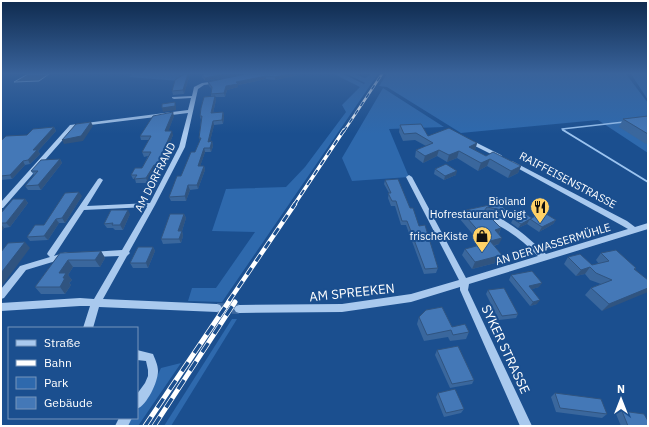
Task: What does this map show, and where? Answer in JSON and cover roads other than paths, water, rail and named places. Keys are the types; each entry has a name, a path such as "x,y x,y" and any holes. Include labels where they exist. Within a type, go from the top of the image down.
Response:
{"street":[{"path":"174,98 194,97 195,94"},
{"name":"AM DORFRAND","path":"88,327 93,310 99,303 182,147 194,97"},
{"path":"1,206 72,126 191,111"},
{"name":"RAIFFEISENSTRASSE","path":"464,138 624,223 634,230"},
{"path":"409,177 465,283"},
{"path":"51,254 100,180"},
{"path":"82,208 152,205"},
{"path":"487,217 503,222 526,240 545,258"},
{"name":"AN DER WASSERMÜHLE","path":"465,283 648,226"},
{"path":"1,295 18,272 27,266 63,256 126,253"},
{"name":"AM SPREEKEN","path":"239,309 294,310 357,306 411,298 465,283"},
{"name":"SYKER STRASSE","path":"465,283 464,290 526,426"},
{"path":"1,306 99,303 217,308"},
{"path":"138,355 149,357 154,365 154,373 148,388 138,402"}],"waterway":[{"path":"565,131 562,129 624,122"},
{"path":"563,130 648,182"}],"tunnel":[{"path":"217,308 239,309"}],"railway":[{"path":"344,131 369,94"},
{"path":"294,205 344,130"},
{"path":"229,301 295,204"},
{"path":"145,426 230,300"},
{"path":"154,426 235,302"}],"place":[{"name":"Bioland Hofrestaurant Voigt","path":"540,224"},
{"name":"frischeKiste","path":"482,253"}]}
